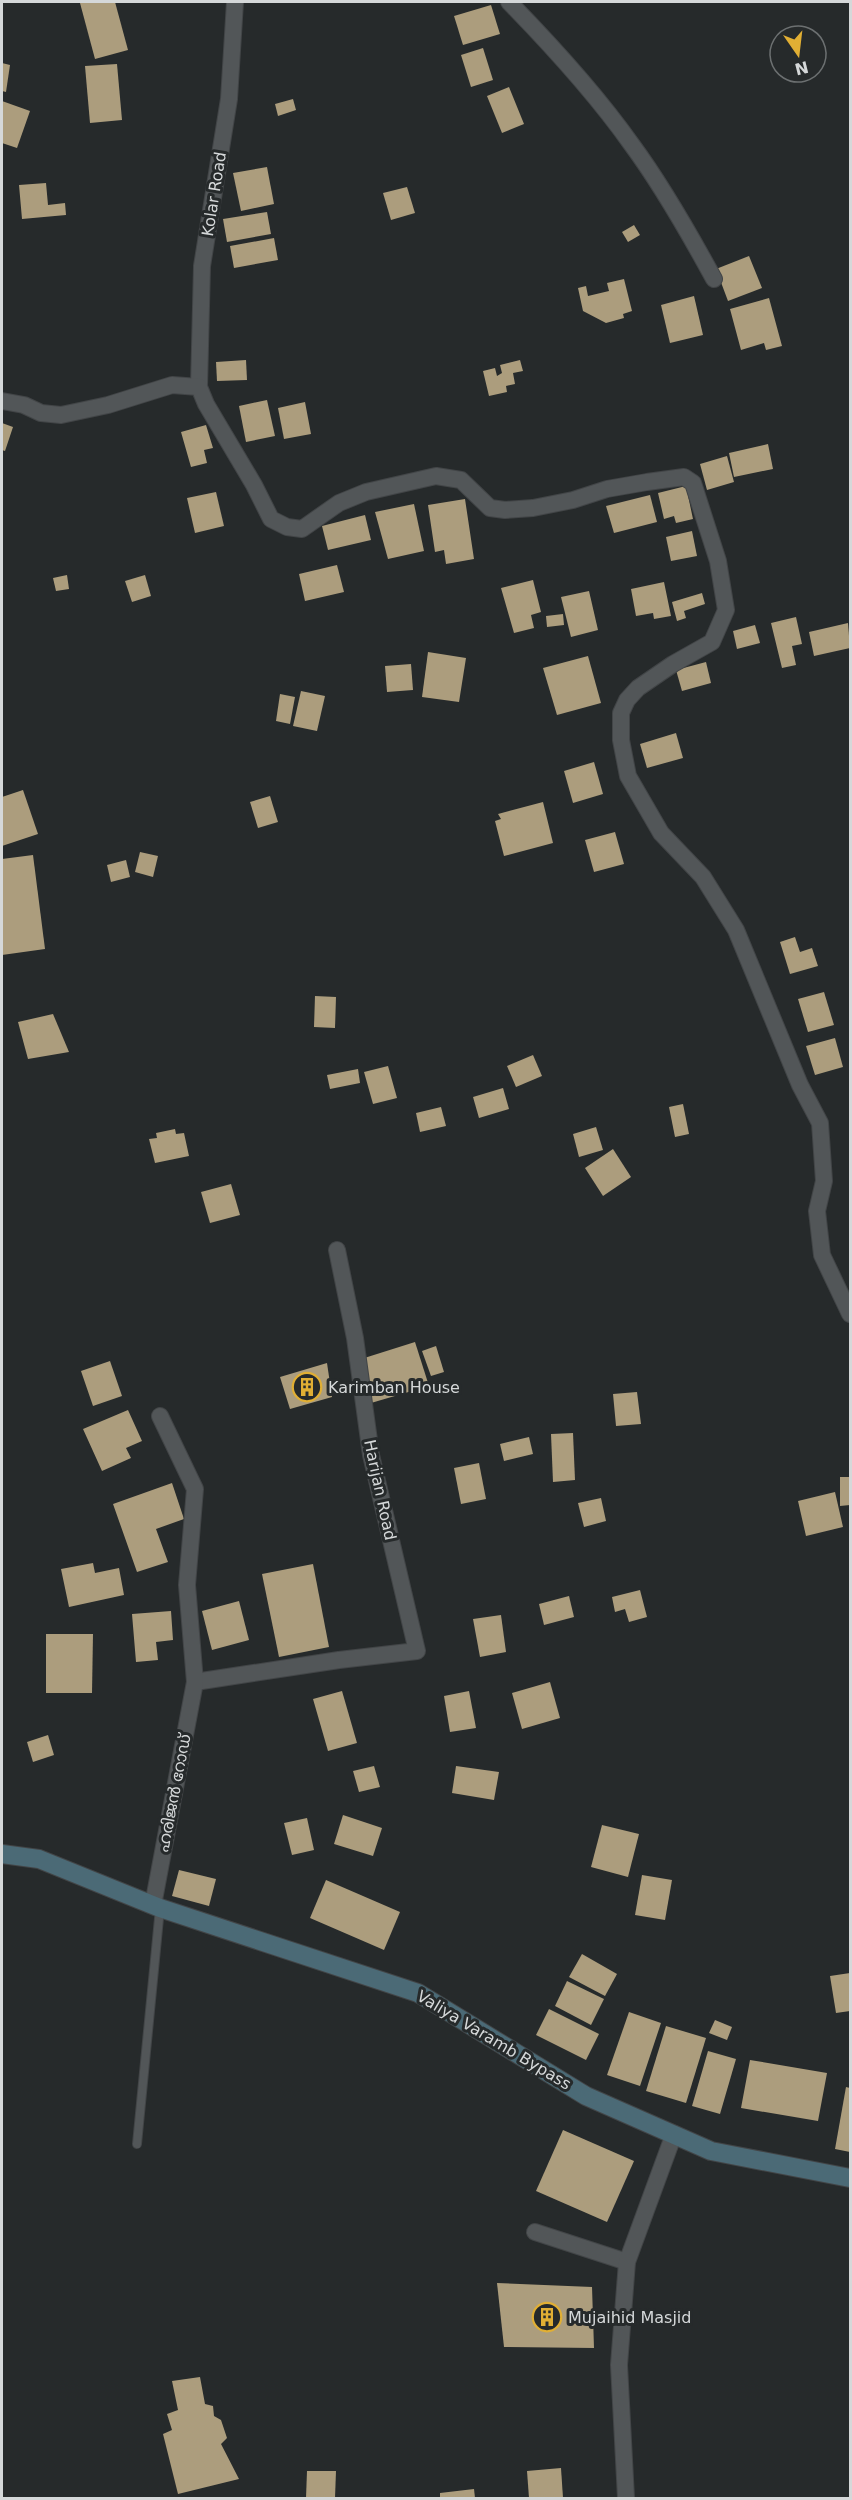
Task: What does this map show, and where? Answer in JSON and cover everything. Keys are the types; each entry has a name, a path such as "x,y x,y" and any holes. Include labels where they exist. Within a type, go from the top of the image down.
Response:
{"street":[{"name":"Kolar Road","path":"199,387 202,266 229,99 236,2"},
{"path":"509,2 591,92 632,145 684,223 714,279"},
{"path":"2,401 24,405 41,413 61,415 108,405 172,385 199,387 206,404 254,484 271,519 287,527 302,529 339,503 366,492 436,476 461,480 490,508 505,510 532,508 573,500 607,489 656,481 684,477 693,483 718,561 726,610 712,642 673,664 638,688 627,700 621,713 621,740 628,776 661,833 703,877 736,930 800,1085 820,1123 824,1180 817,1211 822,1255 850,1314"},
{"name":"Harijan Road","path":"195,1682 339,1660 417,1651 371,1455 355,1338 337,1250"},
{"name":"ഹരിജൻ റോഡ്","path":"156,1906 195,1682 187,1585 195,1489 160,1416"},
{"name":"Valiya Varamb Bypass","path":"2,1854 39,1859 156,1906 418,1993 586,2096 711,2151 850,2178"},
{"path":"626,2499 620,2365 627,2262 674,2134"},
{"path":"535,2232 627,2262"}],"lane":[{"path":"137,2144 156,1906"}],"building":[{"path":"115,2 128,50 95,59 80,3"},
{"path":"491,5 500,34 463,45 454,16"},
{"path":"483,48 493,80 471,87 461,55"},
{"path":"2,63 10,65 6,92 2,91"},
{"path":"117,64 122,120 90,123 85,66"},
{"path":"509,87 524,124 502,133 487,96"},
{"path":"293,99 296,110 278,116 275,104"},
{"path":"2,101 30,111 17,148 2,143"},
{"path":"267,167 274,204 241,211 233,173"},
{"path":"46,183 48,205 65,203 66,215 22,219 19,185"},
{"path":"407,187 415,213 391,220 383,193"},
{"path":"267,212 271,234 227,242 223,219"},
{"path":"634,225 640,235 628,242 622,232"},
{"path":"274,238 278,260 234,268 230,246"},
{"path":"749,256 762,288 728,301 716,269"},
{"path":"624,279 632,311 623,314 624,318 606,323 583,311 578,288 586,286 588,296 609,291 607,283"},
{"path":"694,296 703,335 670,343 661,305"},
{"path":"769,298 782,346 766,350 764,343 741,350 730,309"},
{"path":"246,360 247,380 217,381 216,362"},
{"path":"520,360 523,371 513,373 515,384 506,386 507,392 489,396 483,371 495,368 497,376 502,373 500,365"},
{"path":"267,400 275,436 246,442 239,406"},
{"path":"305,402 311,434 284,439 278,408"},
{"path":"2,423 13,427 5,451 2,450"},
{"path":"206,425 213,448 204,450 207,463 191,467 181,432"},
{"path":"768,444 773,469 734,477 729,453"},
{"path":"727,456 734,482 707,490 700,464"},
{"path":"686,486 693,519 676,523 674,516 664,519 658,493"},
{"path":"216,492 224,526 195,533 187,498"},
{"path":"650,495 657,522 614,533 606,506"},
{"path":"465,499 474,559 446,564 444,550 435,552 428,505"},
{"path":"414,504 424,551 388,559 375,512"},
{"path":"365,515 371,540 328,550 322,526"},
{"path":"692,531 697,556 671,561 666,537"},
{"path":"337,565 344,592 305,601 299,574"},
{"path":"67,575 69,589 56,591 53,578"},
{"path":"145,575 151,596 132,602 125,581"},
{"path":"533,580 541,612 531,615 534,628 514,633 501,588"},
{"path":"664,582 671,616 654,619 653,613 636,616 631,589"},
{"path":"589,591 598,630 571,637 561,597"},
{"path":"702,593 705,604 684,611 686,618 677,621 672,602"},
{"path":"563,614 564,625 547,627 546,616"},
{"path":"796,617 802,644 792,646 796,665 782,668 771,623"},
{"path":"848,623 850,648 814,656 809,632"},
{"path":"755,625 760,643 737,649 733,631"},
{"path":"428,652 466,658 459,702 422,697"},
{"path":"588,656 601,703 557,715 543,668"},
{"path":"706,662 711,683 682,691 676,670"},
{"path":"411,664 413,690 387,692 385,666"},
{"path":"301,691 325,696 317,731 293,726"},
{"path":"280,694 295,697 290,724 276,721"},
{"path":"676,733 683,758 647,768 640,744"},
{"path":"594,762 603,794 573,803 564,771"},
{"path":"23,790 38,834 2,846 2,797"},
{"path":"270,796 278,822 258,828 250,802"},
{"path":"543,802 553,843 504,856 495,821 501,819 498,814"},
{"path":"615,832 624,864 594,872 585,840"},
{"path":"140,852 158,856 153,877 135,872"},
{"path":"33,855 45,949 2,955 2,859"},
{"path":"126,860 130,877 111,882 107,865"},
{"path":"795,937 800,952 812,948 818,966 790,974 780,942"},
{"path":"824,992 834,1025 808,1032 798,999"},
{"path":"315,996 336,997 335,1028 314,1027"},
{"path":"53,1014 69,1052 28,1059 18,1022"},
{"path":"835,1038 843,1067 815,1075 806,1046"},
{"path":"533,1055 542,1076 516,1087 507,1066"},
{"path":"388,1066 397,1098 373,1104 364,1072"},
{"path":"358,1069 360,1083 330,1089 327,1075"},
{"path":"503,1088 509,1109 479,1118 473,1097"},
{"path":"683,1104 689,1134 675,1137 669,1107"},
{"path":"441,1107 446,1126 420,1132 416,1113"},
{"path":"596,1127 603,1150 579,1157 573,1134"},
{"path":"175,1129 176,1134 184,1133 189,1156 155,1163 149,1139 157,1138 156,1133"},
{"path":"613,1149 631,1177 603,1196 585,1168"},
{"path":"231,1184 240,1215 210,1223 201,1192"},
{"path":"415,1342 429,1386 371,1403 358,1360"},
{"path":"436,1346 444,1372 431,1376 422,1351"},
{"path":"110,1361 122,1396 93,1406 81,1371"},
{"name":"Karimban House","path":"327,1363 332,1397 290,1409 280,1377"},
{"path":"637,1392 641,1424 616,1426 613,1394"},
{"path":"128,1410 142,1441 126,1448 131,1458 102,1471 83,1429"},
{"path":"573,1433 575,1480 553,1482 551,1434"},
{"path":"529,1437 533,1454 504,1461 500,1444"},
{"path":"479,1463 486,1499 461,1504 454,1468"},
{"path":"840,1477 850,1477 850,1505 840,1506"},
{"path":"172,1483 184,1519 156,1529 168,1562 137,1572 113,1504"},
{"path":"835,1492 843,1527 806,1536 798,1501"},
{"path":"601,1498 606,1521 584,1527 578,1503"},
{"path":"93,1563 95,1573 119,1568 124,1595 69,1607 61,1569"},
{"path":"313,1564 329,1647 279,1657 262,1574"},
{"path":"640,1590 647,1617 629,1622 625,1609 615,1612 612,1597"},
{"path":"569,1596 574,1617 544,1625 539,1604"},
{"path":"239,1601 249,1640 212,1650 202,1611"},
{"path":"171,1611 173,1640 156,1642 158,1660 136,1662 132,1614"},
{"path":"501,1615 506,1652 480,1657 473,1619"},
{"path":"46,1634 93,1634 92,1693 46,1693"},
{"path":"550,1682 560,1718 522,1729 512,1693"},
{"path":"342,1691 357,1743 328,1751 313,1699"},
{"path":"469,1691 476,1728 450,1732 444,1696"},
{"path":"48,1735 54,1755 33,1762 27,1742"},
{"path":"374,1766 380,1787 359,1792 353,1771"},
{"path":"456,1766 499,1772 494,1800 452,1793"},
{"path":"343,1815 382,1828 373,1856 334,1844"},
{"path":"307,1818 314,1850 292,1855 284,1823"},
{"path":"602,1825 639,1834 628,1877 591,1867"},
{"path":"179,1870 216,1879 209,1906 172,1896"},
{"path":"642,1875 672,1880 665,1920 635,1915"},
{"path":"326,1880 400,1912 384,1950 310,1918"},
{"path":"582,1954 617,1974 605,1996 569,1977"},
{"path":"850,1973 850,2011 836,2013 830,1976"},
{"path":"567,1981 604,1999 591,2025 555,2006"},
{"path":"549,2009 599,2034 586,2060 536,2035"},
{"path":"629,2012 661,2023 640,2086 607,2075"},
{"path":"715,2020 732,2027 727,2040 709,2033"},
{"path":"666,2026 706,2038 686,2103 646,2091"},
{"path":"708,2051 736,2059 720,2114 692,2106"},
{"path":"750,2060 827,2073 818,2121 741,2108"},
{"path":"846,2087 850,2088 850,2152 835,2149"},
{"path":"563,2130 634,2161 607,2222 536,2191"},
{"name":"Mujaihid Masjid","path":"497,2283 592,2287 594,2348 504,2347"},
{"path":"200,2377 205,2404 213,2406 214,2416 221,2420 227,2438 221,2444 239,2479 178,2494 163,2434 172,2430 167,2414 178,2410 172,2381"},
{"path":"561,2468 563,2498 529,2498 527,2471"},
{"path":"307,2471 336,2471 335,2498 306,2498"},
{"path":"474,2489 475,2498 440,2498 440,2493"}],"place":[{"name":"Karimban House","path":"307,1387"},
{"name":"Mujaihid Masjid","path":"547,2317"}]}
